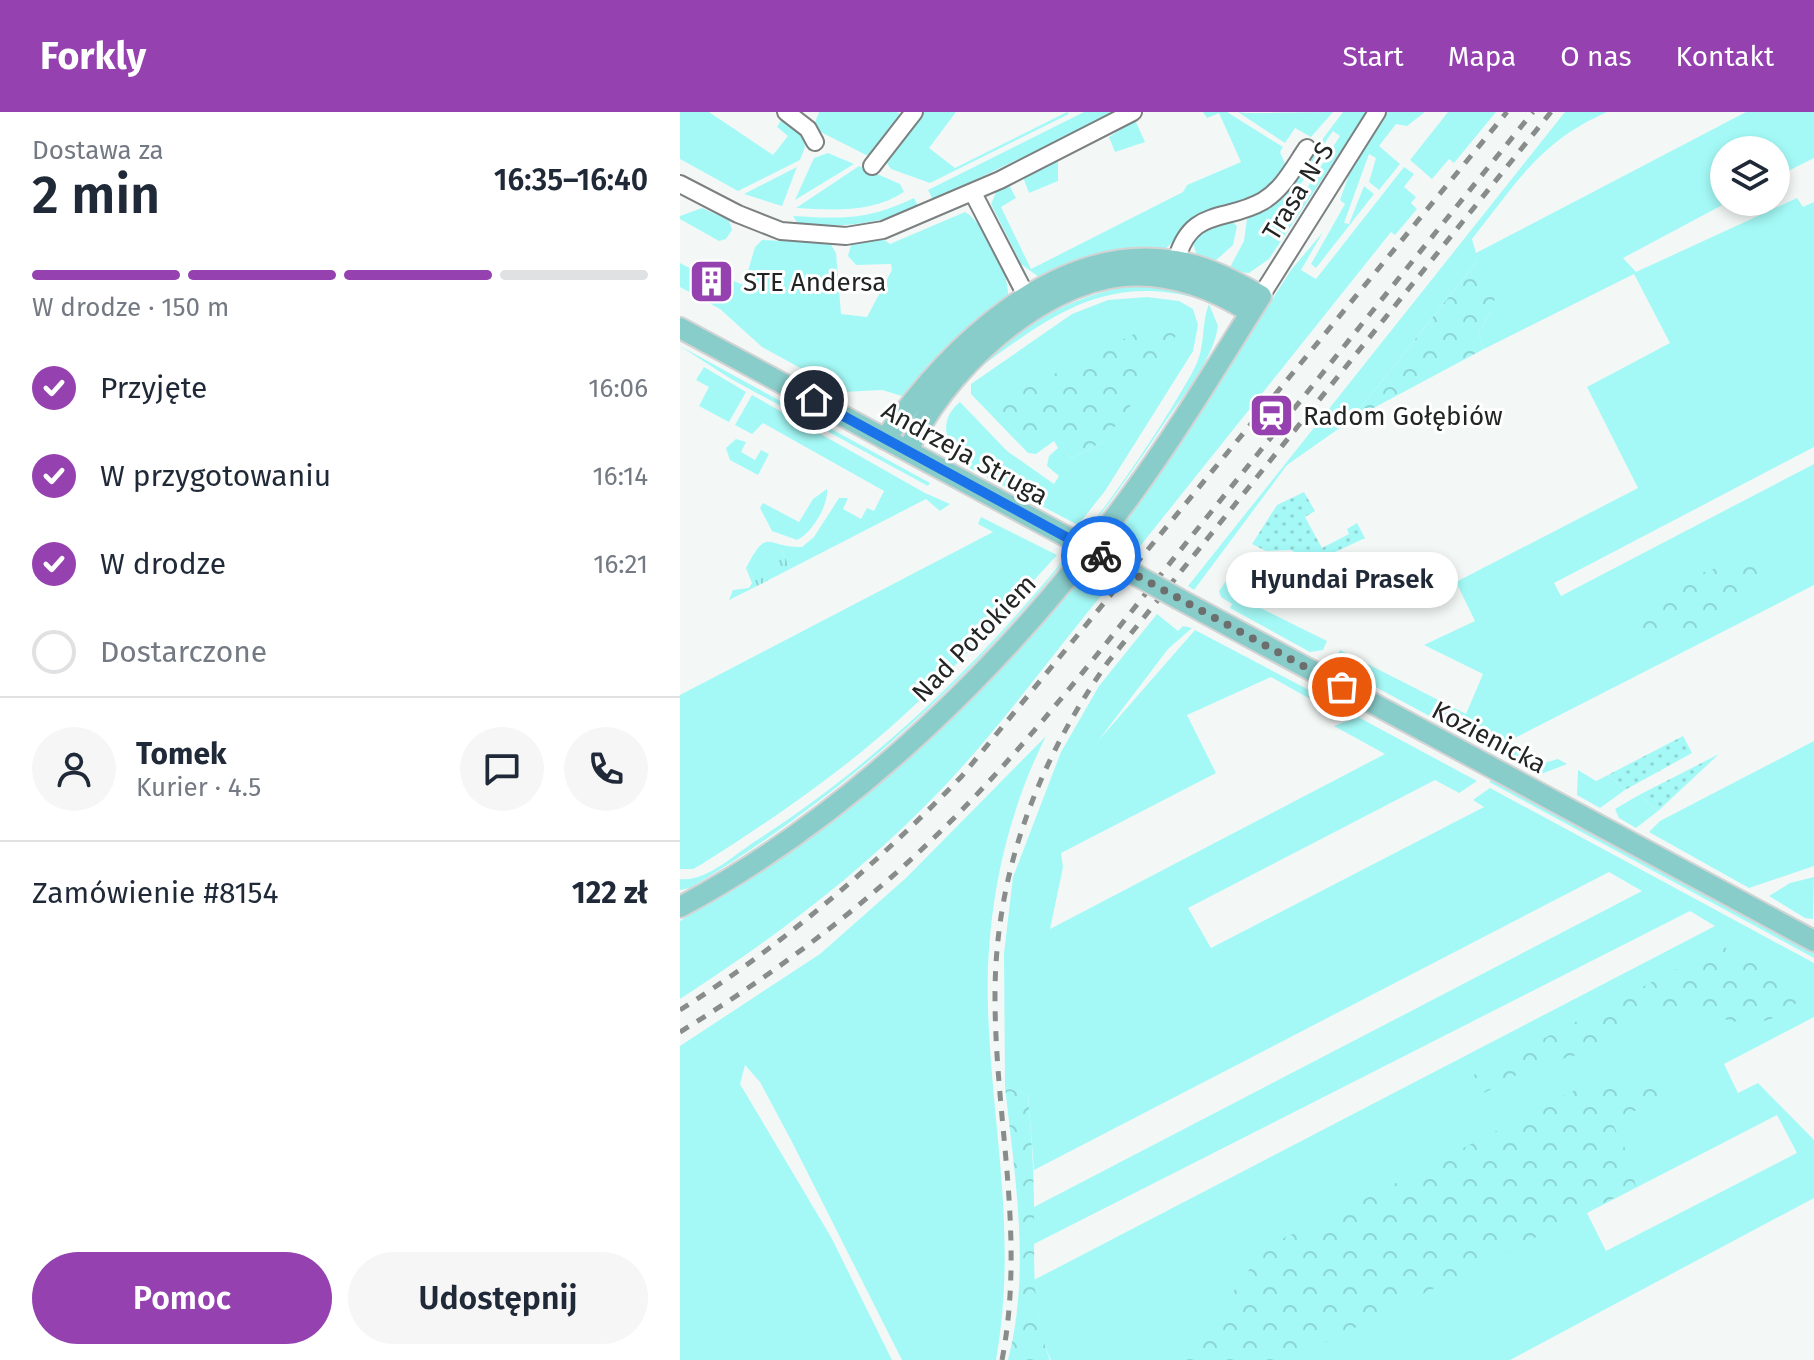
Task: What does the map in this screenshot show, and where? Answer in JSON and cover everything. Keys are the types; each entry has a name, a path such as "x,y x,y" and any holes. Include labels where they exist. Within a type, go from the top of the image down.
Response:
{"main road":[{"path":"885,439 936,370 970,337 1030,305 1090,267 1136,259 1176,261 1218,273 1255,304"},
{"path":"908,451 925,415 957,374 1030,305 1082,286 1123,276 1178,280 1255,304"},
{"name":"Nad Potokiem","path":"680,907 765,854 857,784 938,715 999,654 1056,591 1129,499 1255,304"},
{"name":"Andrzeja Struga","path":"680,328 1140,577"},
{"name":"Kozienicka","path":"1140,577 1814,941"}],"street":[{"path":"786,112 811,136 814,112"},
{"path":"872,166 914,112"},
{"path":"680,184 769,228 807,235 846,236 883,230 973,193 1133,112"},
{"name":"Trasa N-S","path":"1255,304 1377,112"},
{"path":"1176,261 1191,230 1210,217 1268,198 1280,187 1307,148"},
{"path":"973,193 1030,305"}],"green space":[{"path":"680,112 709,112 773,155 788,136 777,127 784,116 803,136 805,147 800,160 738,191 680,159"},
{"path":"819,112 897,112 904,117 874,154 866,155 813,128"},
{"path":"920,112 956,112 929,148 955,168 1067,112 1069,114 930,183 891,169 886,162"},
{"path":"1084,112 1117,112 933,200 928,190"},
{"path":"1203,112 1227,112 1283,147 1280,152 1286,166 1269,189 1247,201 1195,217 1163,252 1043,280 1021,264 991,204 997,190 1009,185 1016,198 1001,207 1031,269 1183,192 1187,185 1241,162 1219,113 1207,118"},
{"path":"1238,112 1333,112 1311,137 1295,128 1285,143"},
{"path":"1343,112 1367,112 1269,259 1249,273 1228,271 1244,241 1247,219 1278,202 1312,155 1318,158 1294,194 1301,198 1340,136 1333,131 1319,151 1315,149"},
{"path":"1387,112 1425,112 1407,126 1396,124 1379,146 1400,164 1379,190 1369,182 1376,158 1369,154 1344,223 1349,224 1364,186 1374,194 1316,268 1311,264 1345,204 1340,200 1352,166"},
{"path":"1448,112 1496,112 1454,163 1449,159 1432,179 1410,160"},
{"path":"1565,112 1607,112 1564,137 1531,166 1472,239 1476,253 1746,112 1814,112 1814,158 1790,170 1790,136 1710,136 1710,212 1623,258 1636,272 1758,216 1790,216 1790,201 1797,198 1803,207 1814,202 1814,447 1554,583 1561,596 1814,464 1814,585 1509,741 1544,763 1558,759 1567,764 1539,775 1344,670 1336,657 1340,650 1466,714 1483,674 1424,645 1475,621 1456,582 1638,488 1587,387 1670,343 1634,274 1484,349 1478,333 1491,312 1478,260 1351,420 1287,465 1194,590 1188,586"},
{"path":"1135,120 1145,142 1115,152 1109,137"},
{"path":"828,153 854,164 795,200 814,158"},
{"path":"1058,162 1058,181 1029,193 1023,177"},
{"path":"859,166 900,184 904,192 866,207 796,208"},
{"path":"797,167 782,206 744,194"},
{"path":"1404,167 1414,174 1404,187 1416,197 1411,203 1417,209 1395,235 1391,232 1133,555 1109,542 1216,387 1291,270 1323,232 1301,270 1316,279"},
{"path":"914,198 919,208 860,224 798,224 793,216 827,218 869,214"},
{"path":"702,208 729,220 732,230 726,239 719,241 680,219 680,216"},
{"path":"965,212 981,227 996,253 1006,280 1007,301 929,364 902,396 882,390 844,392 762,347 720,309 680,287 680,263 701,274 704,270 744,285 755,247 762,240 830,243 836,253 841,314 867,317 892,270 891,264 856,265 848,256 851,245 883,239 890,244"},
{"path":"1231,220 1237,226 1233,245 1214,262 1197,257 1193,242 1211,226"},
{"path":"1478,260 1498,288 1491,312 1478,333 1484,349 1351,420"},
{"path":"1140,285 1196,294 1192,297 1157,291 1126,292 1097,298 1044,323 965,378 1002,345 1045,316 1091,296"},
{"path":"1147,297 1179,301 1193,309 1198,325 1193,351 1105,491 1078,525 960,463 963,457 951,444 946,429 949,415 960,402 1007,451 1054,484 1059,476 1047,466 1049,456 1058,448 1054,441 1036,454 1028,453 971,394 971,384 1072,314 1108,300","holes":["988,406 1104,441 1071,459 1056,435 1021,436"]},
{"path":"1209,304 1218,326 1209,354 1194,381 1111,500 1061,566 1007,628 951,687 828,794 761,843 690,888 680,890 680,879 710,872 818,798 942,692 1000,633 1055,571 1151,440 1197,364"},
{"path":"1164,319 1179,329 1163,362 1104,441 1071,459 1056,436 1038,444 1021,436 988,407"},
{"path":"680,346 930,483 928,486 731,379"},
{"path":"704,367 746,392 729,422 699,406 709,387 696,380"},
{"path":"752,395 925,493 950,504 940,511 926,499 790,569 781,548 748,568 757,586 729,600 733,590 749,588 752,583 746,568 764,543 802,547 814,537 839,498 848,498 843,509 861,519 867,508 874,511 884,491 763,423 752,434 735,425"},
{"path":"736,439 746,442 741,452 755,460 761,450 769,454 758,475 730,460 726,448"},
{"path":"827,489 818,518 808,532 797,540 772,531 760,508 763,503 799,522 813,499"},
{"path":"1304,492 1315,511 1305,517 1322,548 1349,534 1347,529 1357,523 1365,538 1314,562 1291,550 1266,551 1252,544 1277,505"},
{"path":"981,517 1057,555 944,676 880,736 755,830 693,869 680,869 680,695 993,532 978,524"},
{"path":"773,545 781,548 790,569 757,586 748,568 756,553"},
{"path":"1756,558 1759,591 1692,634 1644,637 1641,617 1665,593 1707,571"},
{"path":"1087,572 1110,585 948,782 895,835 837,886 776,933 680,999 680,921 768,865 1013,653"},
{"path":"1231,574 1242,579 1236,596 1327,641 1323,650 1310,652 1230,608 1232,604 1221,597 1219,591"},
{"path":"1157,614 1178,631 1183,626 1192,628 1168,649 1098,741 1195,630 1345,709 1337,714 1271,677 1187,715 1216,773 1061,853 1063,867 1050,929 1385,754 1334,726 1358,717 1477,781 1459,793 1435,780 1188,908 1211,948 1484,807 1473,800 1490,788 1814,963 1814,1017 1724,1064 1738,1093 1758,1083 1814,1140 1814,1198 1510,1360 1051,1360 1042,1340 1032,1281 1715,926 1690,911 1034,1244 1034,1207 1642,891 1609,872 1034,1170 1028,1095 1005,1087 1004,953 1013,877 1061,752 1099,686","holes":["1777,1115 1797,1153 1606,1251 1587,1213"]},
{"path":"1046,736 1031,768 1008,834 990,938 990,1053 1002,1183 1005,1269 996,1360 902,1360 791,1140 760,1082 745,1065 740,1084 831,1237 892,1360 680,1360 680,1046 820,954 906,878"},
{"path":"1683,736 1692,753 1625,790 1608,775"},
{"path":"1814,741 1814,866 1749,888 1649,832 1660,821"},
{"path":"1719,754 1658,811 1639,795"},
{"path":"1578,770 1596,781 1608,775 1625,790 1600,808 1577,795"},
{"path":"1493,778 1814,951 1814,958 1489,782"},
{"path":"1639,795 1658,811 1636,828 1619,818 1615,809"},
{"path":"1814,877 1813,919 1805,918 1769,896 1790,883"},
{"path":"1721,946 1776,974 1801,999 1780,1014 1761,1022 1729,1020 1698,1010 1662,1009 1644,1016 1593,1049 1528,1070 1468,1099 1460,1092 1466,1079"},
{"path":"1616,1079 1678,1088 1612,1123 1628,1154 1636,1187 1291,1360 1164,1360 1204,1327 1258,1259 1278,1241 1305,1230 1583,1086"},
{"path":"1005,1087 1028,1095 1036,1303 1050,1360 1008,1360 1019,1293 1020,1259"}],"railway":[{"path":"680,1010 756,958 828,902 962,776 1507,112"},
{"path":"680,1032 785,962 851,911 915,856 979,792 1076,680 1533,112"},
{"path":"1002,1360 1009,1314 1011,1268 1008,1178 996,1042 997,950 1012,862 1041,779 1083,700 1108,662 1551,112"}],"way so far":[{"path":"1101,556 1342,687"}],"place":[{"name":"STE Andersa","path":"712,282"},
{"name":"Radom Gołębiów","path":"1272,416"},
{"name":"Hyundai Prasek","path":"1342,687"}],"route":[{"path":"814,400 1101,556"}]}
